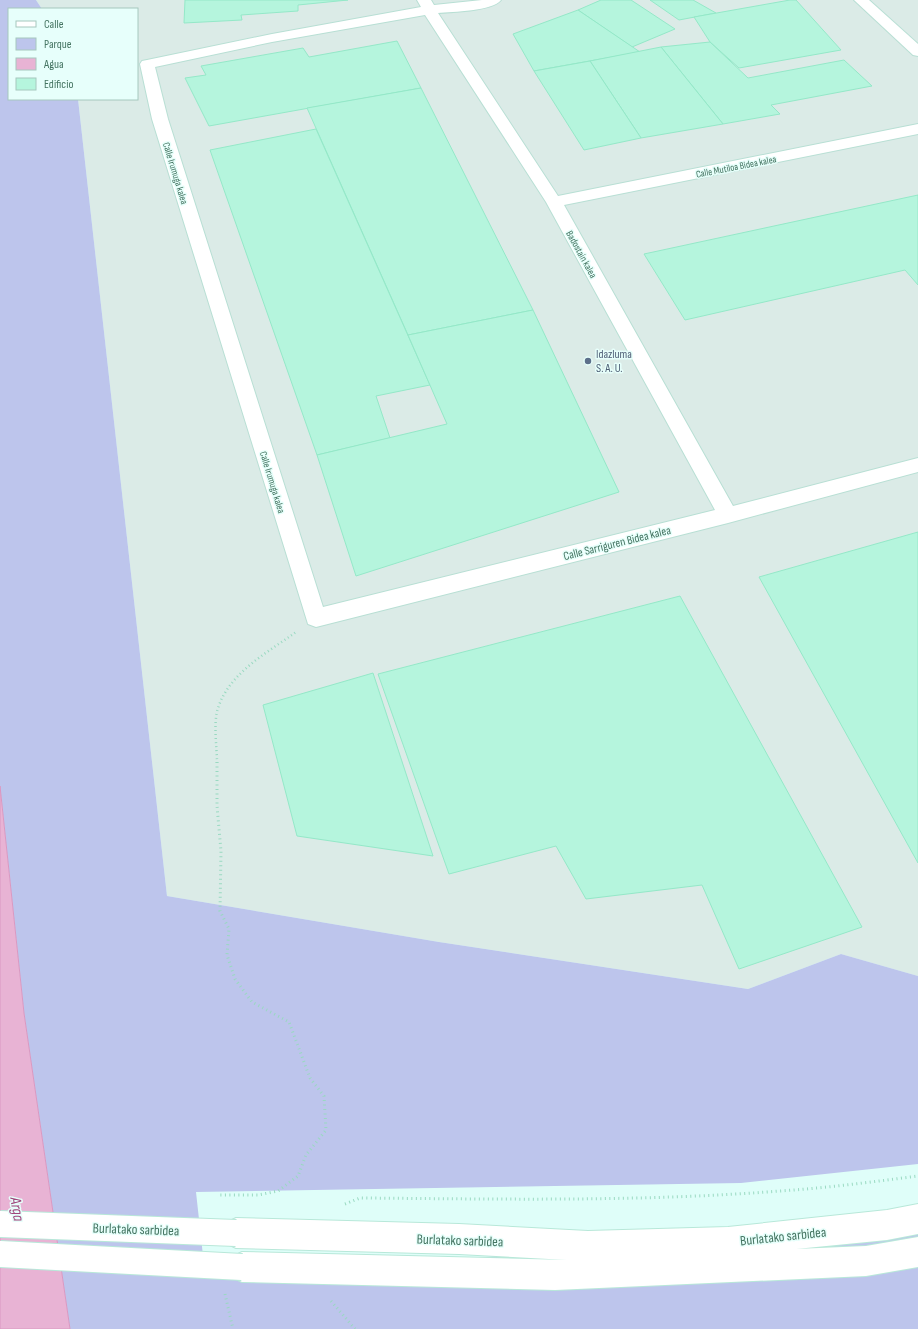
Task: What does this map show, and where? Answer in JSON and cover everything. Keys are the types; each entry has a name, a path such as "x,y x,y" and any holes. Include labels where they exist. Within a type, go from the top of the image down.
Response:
{"street":[{"name":"Calle Irumuga kalea","path":"316,618 160,119 147,64 427,5 484,4 494,0"},
{"path":"860,0 918,52"},
{"name":"Badostain kalea","path":"427,5 554,202 728,515"},
{"name":"Calle Mutiloa Bidea kalea","path":"554,202 918,129"},
{"name":"Calle Sarriguren Bidea kalea","path":"316,618 728,515 918,465"},
{"name":"Burlatako sarbidea","path":"0,1224 236,1233 459,1239 588,1246 728,1242 887,1225 918,1219"},
{"name":"Burlatako sarbidea","path":"0,1254 242,1267 555,1275 866,1261 918,1252"}],"path":[{"path":"219,1195 258,1195 278,1191 298,1176 306,1155 326,1130 324,1096 310,1078 289,1022 252,1002 236,979 227,955 229,929 220,911 221,852 216,806 218,780 216,731 218,708 235,677 316,618"},
{"path":"338,1207 360,1198 543,1199 699,1195 817,1188 918,1176"},
{"path":"330,1300 355,1329"}],"shaded area":[{"path":"36,0 918,0 918,976 841,954 748,989 439,942 167,896 78,100 138,100 138,8 41,8"}],"green space":[{"path":"0,0 36,0 41,8 8,8 8,100 78,100 167,896 439,942 748,989 841,954 918,976 918,1164 741,1183 196,1192 204,1265 309,1268 918,1230 918,1329 70,1329 24,1013 0,786"}],"water":[{"name":"Arga","path":"0,786 24,1013 70,1329 0,1329"}],"building":[{"path":"185,0 348,0 298,5 298,11 241,15 242,20 184,23"},
{"path":"601,0 631,0 675,29 632,47 578,10"},
{"path":"650,0 693,0 716,13 679,20"},
{"path":"796,0 841,50 739,68 710,42 694,17"},
{"path":"578,10 640,52 534,71 513,34"},
{"path":"397,41 421,88 209,126 185,78 206,75 201,66 303,48 309,57"},
{"path":"710,42 748,78 844,60 872,86 771,105 780,114 723,124 661,47"},
{"path":"661,47 723,124 641,138 590,61"},
{"path":"590,61 641,138 584,150 534,71"},
{"path":"421,88 533,310 408,335 307,108"},
{"path":"316,129 430,385 376,396 390,438 317,455 210,150"},
{"path":"918,195 918,285 905,270 685,320 644,254"},
{"path":"533,310 619,492 356,576 317,455 447,424 408,335"},
{"path":"918,532 918,863 759,577"},
{"path":"680,596 862,927 739,969 702,885 586,899 556,846 449,874 378,674"},
{"path":"373,673 433,856 297,836 263,705"}],"place":[{"name":"Idazluma S. A. U.","path":"588,361"}]}
